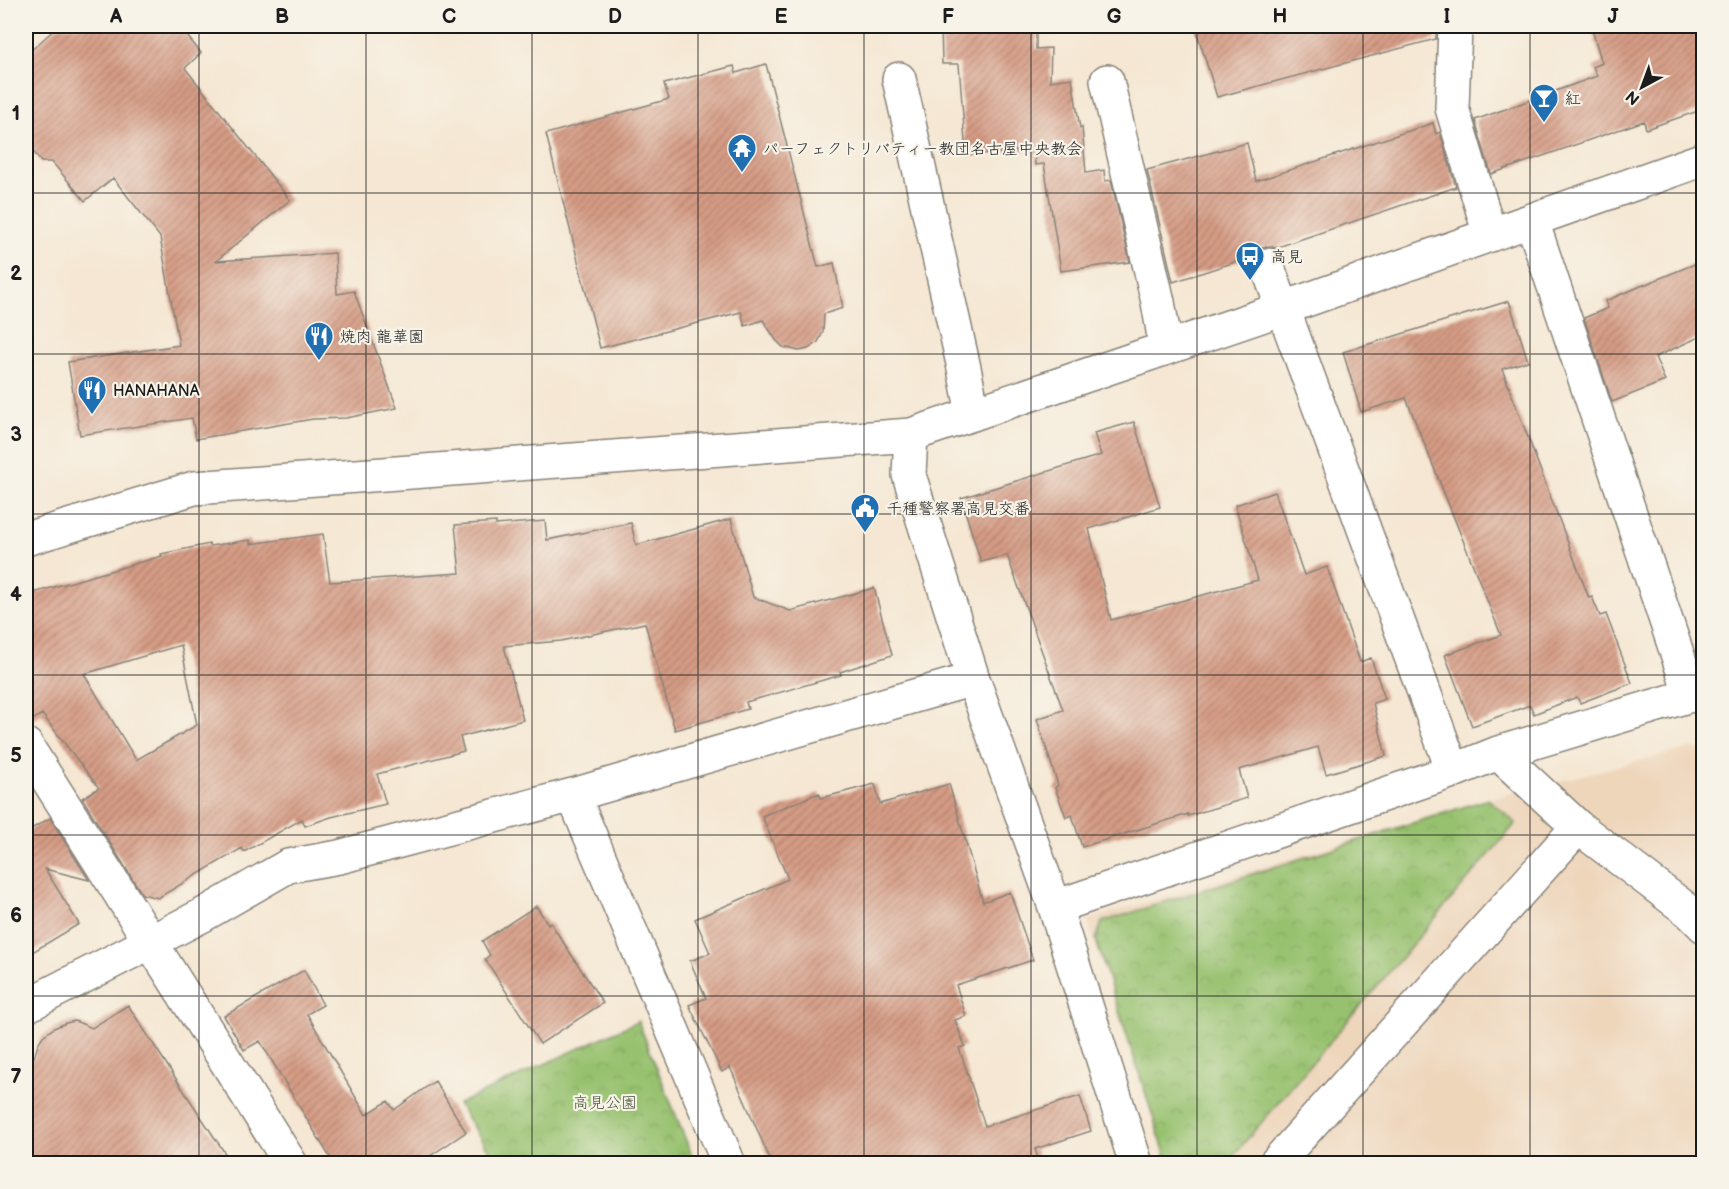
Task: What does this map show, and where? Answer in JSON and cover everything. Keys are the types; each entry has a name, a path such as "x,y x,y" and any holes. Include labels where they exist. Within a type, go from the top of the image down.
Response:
{"street":[{"path":"1455,26 1452,108 1490,235"},
{"path":"899,78 973,414"},
{"path":"1107,81 1158,302 1166,348"},
{"path":"26,538 194,488 911,435 1532,222 1704,159"},
{"path":"1055,907 1453,771 1498,753 1697,696 1532,222"},
{"path":"1267,265 1453,771"},
{"path":"911,435 909,475 973,679 1055,907 1136,1164"},
{"path":"26,1006 204,915 288,866 339,857 573,795 973,679"},
{"path":"26,745 291,1164"},
{"path":"1498,753 1578,826 1690,912 1704,926"},
{"path":"573,795 729,1164"},
{"path":"1275,1164 1578,826"}],"shaded area":[{"path":"1691,748 1703,749 1703,1163 1168,1163 1087,920 1488,799"}],"green space":[{"path":"1488,799 1516,823 1227,1163 1168,1163 1096,940 1102,922"},
{"name":"高見公園","path":"638,1021 695,1163 497,1163 458,1104"}],"building":[{"path":"58,26 179,26 201,53 185,68 290,200 216,261 335,253 337,294 354,291 397,408 346,418 313,419 196,439 192,418 80,435 68,362 179,345 160,237 113,178 85,201 52,162 41,162 26,142 26,55"},
{"path":"941,26 1036,26 1036,49 1051,48 1050,81 1072,78 1080,128 1082,127 1086,173 1104,170 1105,181 1111,180 1130,262 1061,271 1044,164 1035,165 1034,150 966,155 959,64 942,64"},
{"path":"1195,26 1436,26 1436,39 1217,97"},
{"path":"1591,26 1704,26 1704,109 1646,129 1644,121 1491,174 1475,120 1597,76 1593,67 1602,63"},
{"path":"766,64 818,267 834,263 843,308 824,314 823,332 818,342 808,349 799,351 783,347 763,320 745,326 741,312 600,348 546,134 669,99 664,84 734,66 736,73"},
{"path":"1433,123 1436,134 1440,132 1456,187 1275,248 1261,247 1251,257 1173,282 1147,170 1247,143 1256,181"},
{"path":"1704,260 1704,335 1655,357 1665,381 1612,402 1584,318 1608,308 1605,301"},
{"path":"1509,301 1528,361 1502,369 1589,598 1592,597 1600,616 1606,614 1632,683 1580,703 1577,697 1534,714 1530,705 1472,726 1445,655 1501,635 1406,398 1361,412 1343,352"},
{"path":"1134,422 1160,507 1089,529 1111,620 1258,580 1235,505 1275,492 1304,575 1327,567 1360,662 1371,658 1385,699 1373,703 1386,756 1326,774 1318,747 1239,770 1247,798 1082,847 1072,815 1066,817 1055,788 1058,785 1037,719 1063,710 1007,555 981,562 961,498 1101,455 1094,433"},
{"path":"731,519 753,597 790,611 874,588 892,655 840,672 841,675 746,702 748,709 675,730 645,623 561,641 504,646 523,720 460,737 464,751 377,774 386,804 331,817 305,826 302,819 244,852 242,848 158,898 142,894 82,798 99,788 42,714 26,724 26,595 162,556 161,554 209,544 210,546 250,540 250,544 323,534 330,582 460,573 455,525 496,522 496,525 545,521 547,540 631,523 636,545","holes":["181,645 197,725 136,760 84,674"]},
{"path":"875,784 880,804 949,784 983,902 1010,892 1033,960 956,985 966,1016 955,1020 965,1046 959,1048 985,1126 1080,1096 1091,1131 1035,1149 1040,1164 772,1164 730,1067 722,1072 689,1005 706,998 690,961 710,953 695,919 788,879 762,816 819,793 821,798"},
{"path":"50,818 89,880 45,869 79,924 26,956 26,832"},
{"path":"536,906 548,924 550,922 603,1003 540,1044 485,959 490,955 482,941"},
{"path":"304,970 323,1005 307,1014 366,1115 388,1101 394,1110 435,1081 466,1132 418,1164 334,1164 260,1041 244,1050 224,1016"},
{"path":"128,1005 232,1164 26,1164 26,1060 34,1057 43,1036 54,1028 75,1021 92,1028"}],"place":[{"name":"紅","path":"1544,124"},
{"name":"パーフェクトリバティー教団名古屋中央教会","path":"742,174"},
{"name":"高見","path":"1250,282"},
{"name":"焼肉 龍華園","path":"319,362"},
{"name":"HANAHANA","path":"92,416"},
{"name":"千種警察署高見交番","path":"865,534"}]}
